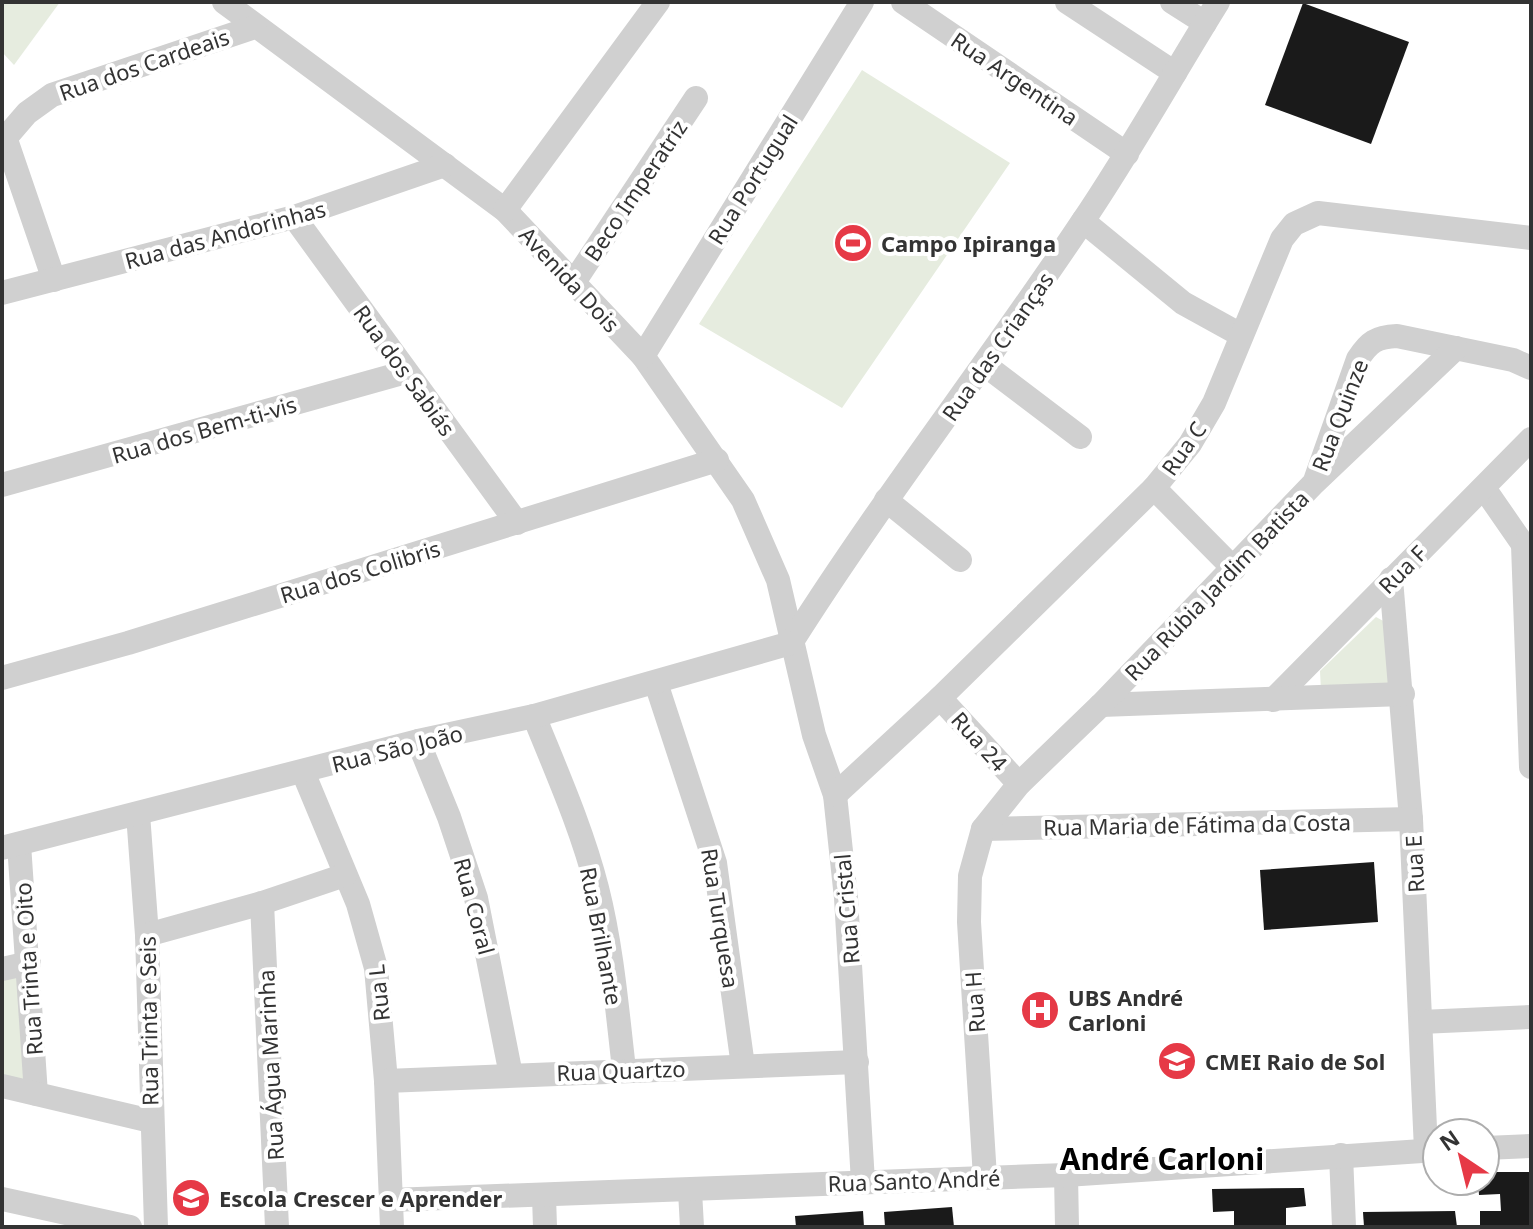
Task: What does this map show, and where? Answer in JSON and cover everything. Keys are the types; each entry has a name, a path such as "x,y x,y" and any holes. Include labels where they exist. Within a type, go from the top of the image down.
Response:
{"street":[{"path":"224,2 255,27"},
{"name":"Avenida Dois","path":"243,2 255,27 505,210 643,356 743,500 778,580 791,643"},
{"path":"505,210 658,2"},
{"name":"Rua Portugual","path":"643,356 862,2"},
{"name":"Rua Argentina","path":"903,2 1127,154"},
{"path":"1067,2 1175,73"},
{"path":"1172,2 1205,23"},
{"name":"Rua das Crianças","path":"791,643 886,500 985,365 1083,221 1218,2"},
{"name":"Rua dos Cardeais","path":"4,139 27,113 52,95 255,27"},
{"name":"Beco Imperatriz","path":"574,282 696,98"},
{"path":"4,139 54,280"},
{"name":"Rua das Andorinhas","path":"2,293 294,217 445,165"},
{"name":"Rua C","path":"835,795 940,698 1154,488 1190,444 1214,403 1282,239 1307,216 1318,213 1531,238"},
{"name":"Rua dos Sabiás","path":"294,217 517,523"},
{"path":"1083,221 1183,303 1241,335"},
{"name":"Rua Quinze","path":"1314,483 1358,359 1368,343 1379,337 1397,336 1456,348"},
{"path":"1456,348 1513,360 1531,368"},
{"name":"Rua Rúbia Jardim Batista","path":"983,829 1019,784 1101,705 1314,483 1456,348"},
{"path":"985,365 1080,437"},
{"name":"Rua dos Bem-ti-vis","path":"2,485 406,372"},
{"name":"Rua F","path":"1273,700 1531,439"},
{"name":"Rua dos Colibris","path":"2,678 128,643 717,460"},
{"path":"1154,488 1234,569"},
{"path":"1484,488 1527,550 1531,767"},
{"path":"886,500 960,560"},
{"name":"Rua E","path":"1391,579 1403,694 1428,1117"},
{"name":"Rua São João","path":"11,846 418,741 534,716 791,643"},
{"name":"Rua Cristal","path":"791,643 814,735 835,795 857,1062 863,1182"},
{"name":"Rua Turquesa","path":"656,683 715,863 743,1066"},
{"path":"1101,705 1403,694"},
{"name":"Rua 24","path":"940,698 1019,784"},
{"name":"Rua Brilhante","path":"534,716 571,809 597,889 611,965 624,1069"},
{"name":"Rua Coral","path":"418,741 449,817 476,898 511,1075"},
{"name":"Rua L","path":"303,772 374,955 386,1081 392,1227"},
{"name":"Rua Trinta e Seis","path":"138,814 147,935 156,1227"},
{"name":"Rua Maria de Fátima da Costa","path":"983,829 1411,819"},
{"name":"Rua H","path":"983,829 970,876 969,922 985,1177"},
{"name":"Rua Trinta e Oito","path":"11,846 29,963 36,1094"},
{"path":"147,935 262,903 345,875"},
{"name":"Rua Água Marinha","path":"262,903 277,1227"},
{"path":"2,969 29,963"},
{"path":"1421,1022 1531,1017"},
{"name":"Rua Quartzo","path":"386,1081 857,1062"},
{"path":"2,1086 151,1121"},
{"path":"1501,1147 1531,1146"},
{"name":"Rua Santo André","path":"391,1200 1066,1175 1421,1151"},
{"path":"1341,1155 1344,1227"},
{"path":"1066,1175 1067,1227"},
{"path":"690,1191 692,1227"},
{"path":"544,1196 545,1227"},
{"path":"2,1199 130,1227"}],"shaded area":[{"path":"2,2 60,2 14,65 2,52"},
{"name":"Campo Ipiranga","path":"862,70 1010,163 842,408 699,324"},
{"path":"1376,617 1387,623 1393,688 1321,691 1320,671"},
{"path":"23,974 27,1082 2,1075 2,980"}],"building":[{"path":"1303,3 1409,42 1371,144 1265,105"},
{"path":"1374,862 1378,922 1264,930 1260,870"},
{"path":"1501,1172 1531,1172 1531,1227 1480,1227 1480,1211 1501,1211"},
{"path":"1304,1188 1306,1206 1286,1208 1286,1227 1234,1227 1234,1211 1213,1212 1212,1189"},
{"path":"952,1207 954,1227 885,1227 884,1212"},
{"path":"863,1211 864,1227 796,1227 795,1216"},
{"path":"1455,1211 1457,1227 1364,1227 1363,1212"}],"place":[{"name":"Campo Ipiranga","path":"853,243"},
{"name":"UBS André Carloni","path":"1040,1010"},
{"name":"CMEI Raio de Sol","path":"1177,1061"},
{"name":"Escola Crescer e Aprender","path":"191,1198"}],"district":[{"name":"André Carloni","path":"1162,1158"}]}
